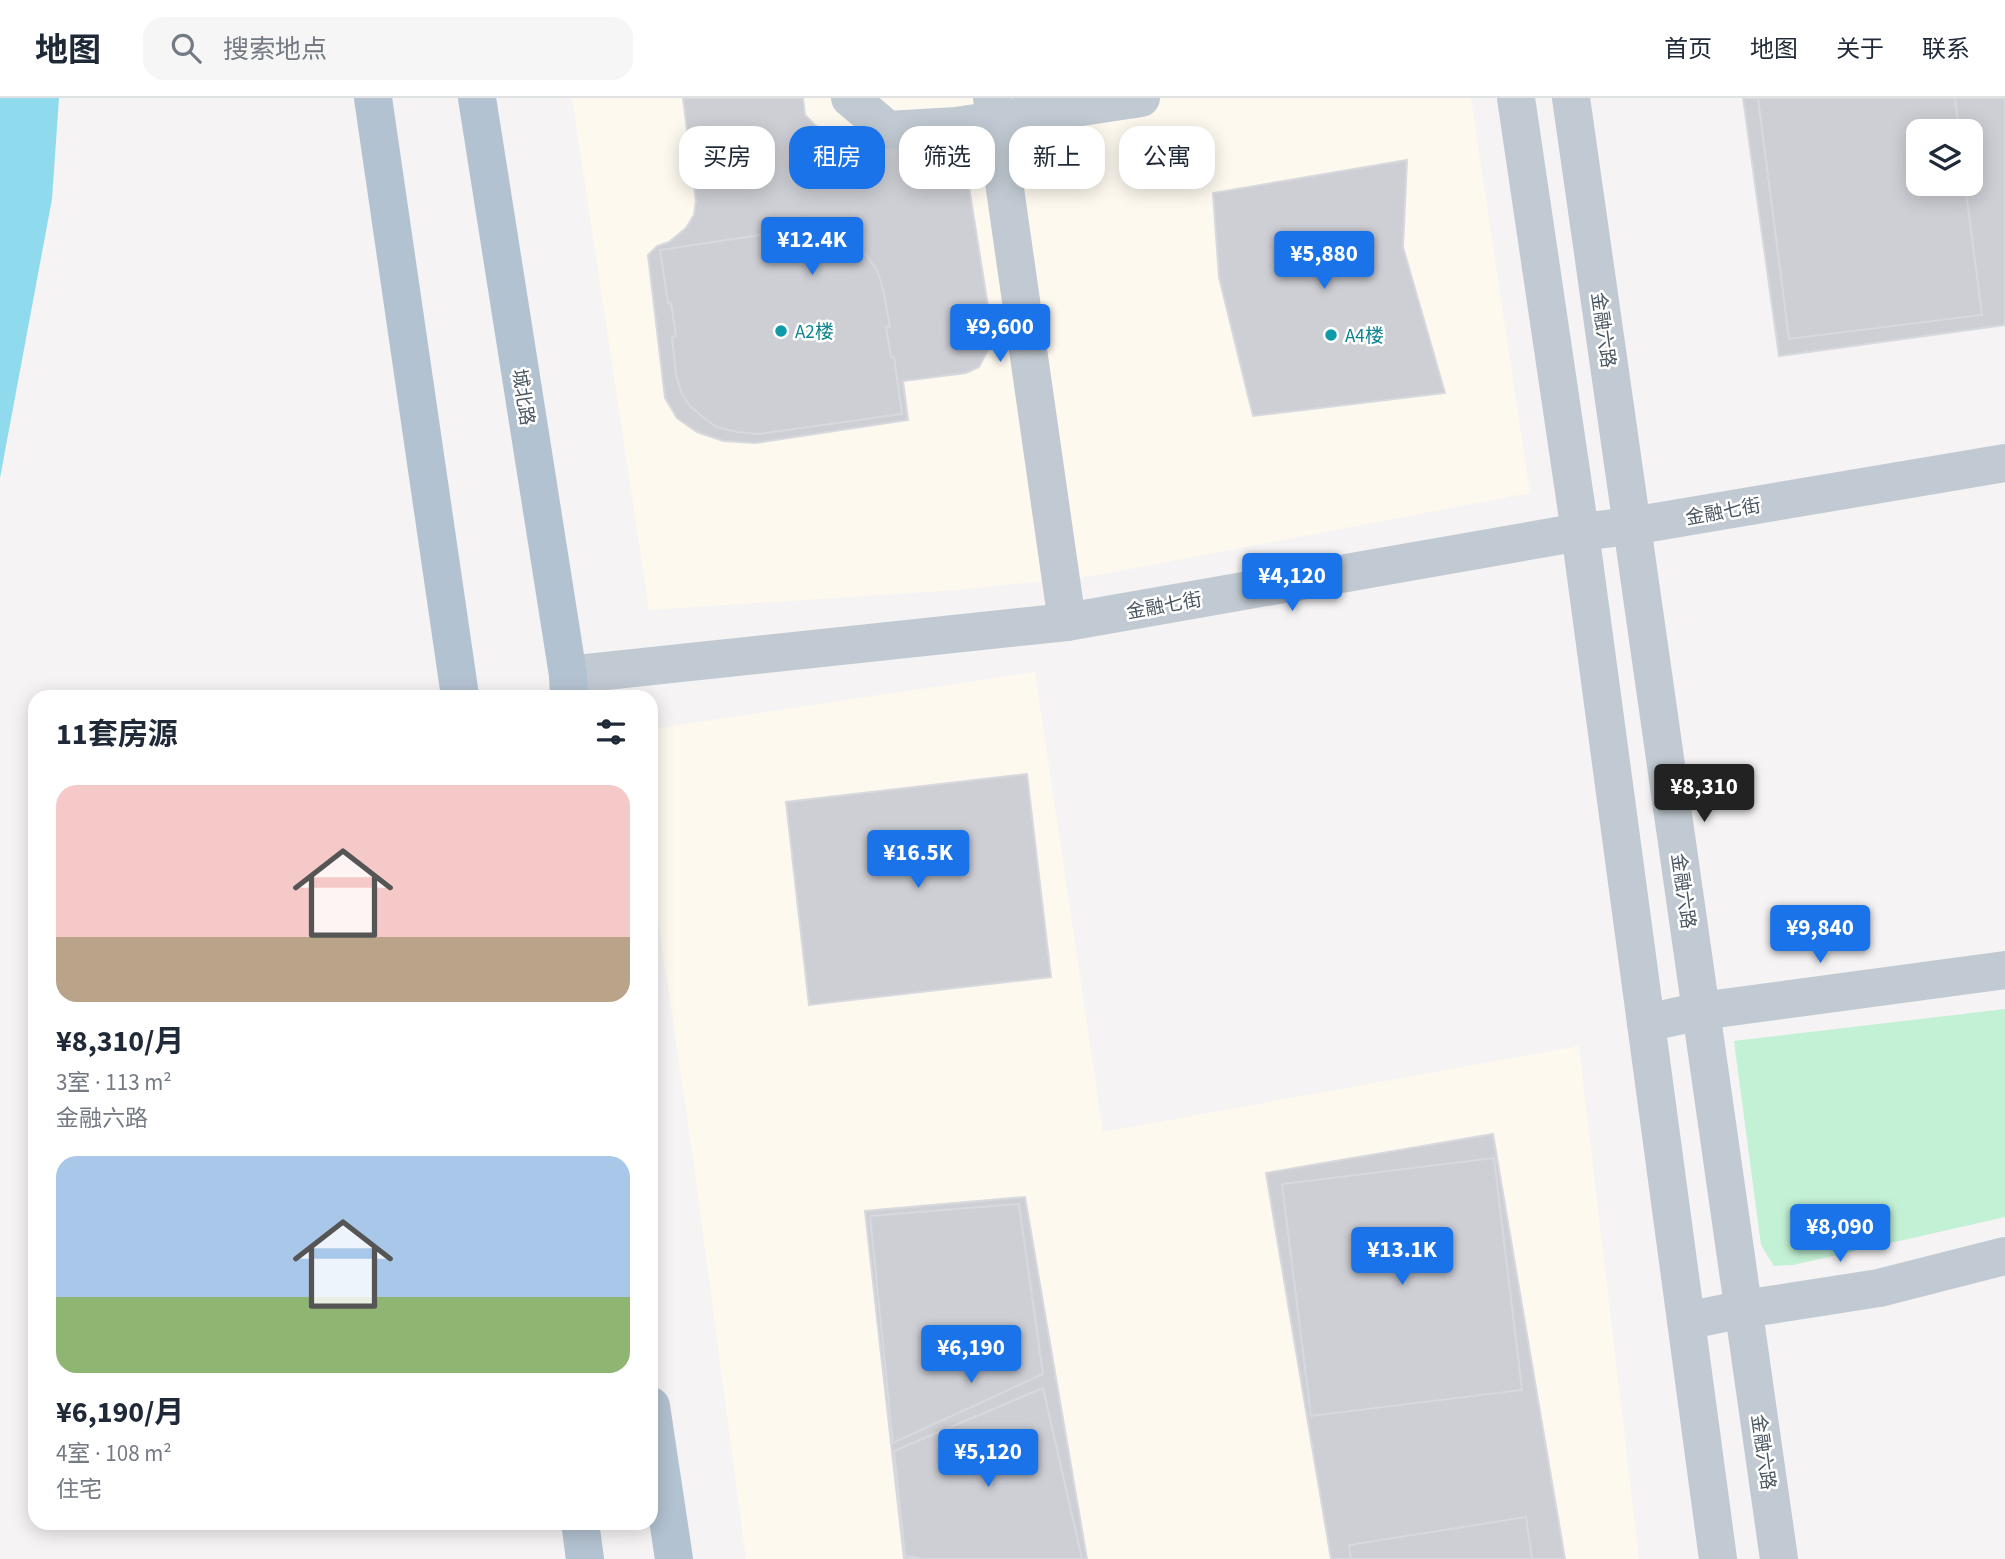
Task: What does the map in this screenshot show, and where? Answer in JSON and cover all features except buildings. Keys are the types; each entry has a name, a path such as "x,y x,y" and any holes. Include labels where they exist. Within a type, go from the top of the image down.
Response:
{"main road":[{"path":"373,98 459,690"},
{"name":"城北路","path":"477,98 568,686"},
{"path":"658,1453 674,1559"},
{"path":"581,1530 585,1559"}],"street":[{"path":"850,98 888,130 957,126 993,109 1141,98"},
{"path":"1516,98 1580,532 1718,1559"},
{"name":"金融六路","path":"1571,98 1779,1559"},
{"path":"993,109 1067,622"},
{"name":"金融七街","path":"568,686 1067,622 1580,532 1632,526 2005,463"},
{"path":"1646,1023 1701,1011 2005,970"},
{"path":"1685,1321 1879,1288 2005,1256"}],"shaded area":[{"path":"572,98 1471,98 1530,493 1093,576 958,590 649,610"},
{"path":"1035,672 1103,1132 1579,1046 1639,1559 746,1559 692,1151 658,920 658,728"}],"green space":[{"path":"2005,1009 2005,1217 1793,1265 1774,1266 1761,1245 1734,1041"}],"water":[{"path":"0,98 59,98 52,199 0,478"}],"place":[{"name":"A2楼","path":"781,331"},
{"name":"A4楼","path":"1331,335"}]}
